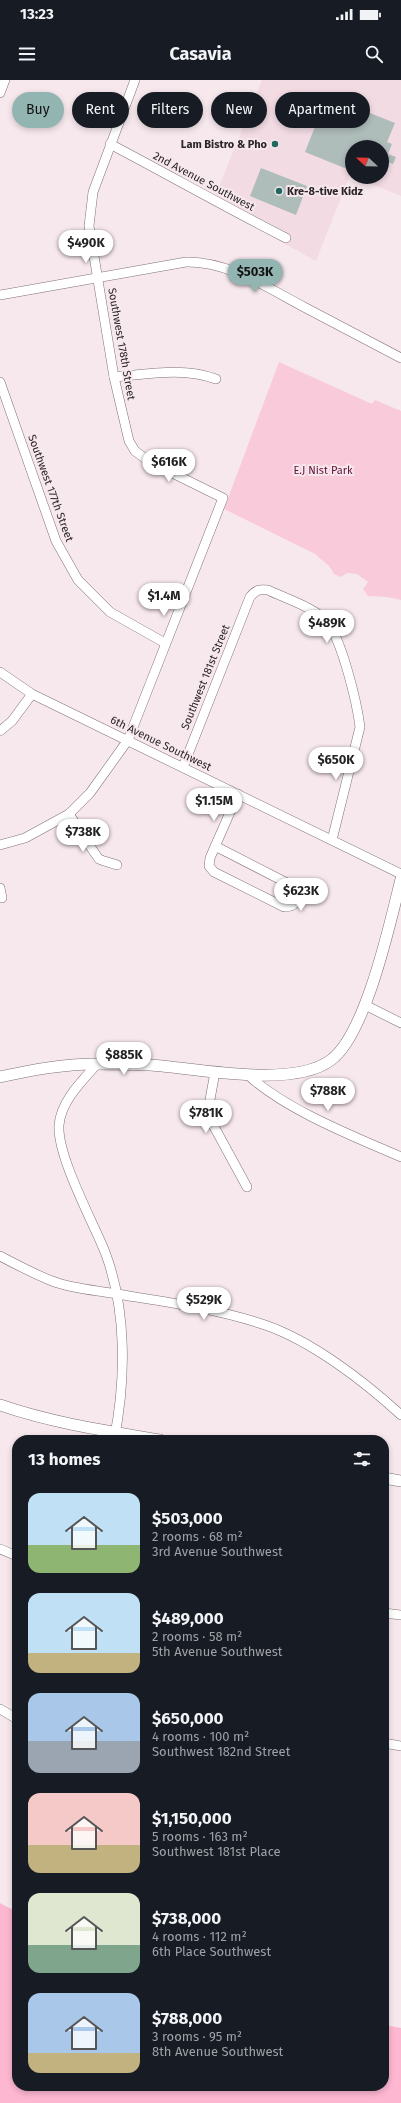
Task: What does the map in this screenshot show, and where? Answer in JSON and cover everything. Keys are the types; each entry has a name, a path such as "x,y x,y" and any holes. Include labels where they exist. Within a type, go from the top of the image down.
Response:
{"street":[{"path":"0,93 5,80"},
{"name":"Southwest 178th Street","path":"135,80 93,192 90,210 89,226 99,277 114,376 126,432 135,451 150,462 223,498 165,643"},
{"name":"2nd Avenue Southwest","path":"110,144 185,183 216,203 286,238"},
{"path":"0,295 186,262 199,262 214,265 257,282 401,358"},
{"path":"114,376 186,372 202,374 216,379"},
{"name":"Southwest 177th Street","path":"0,382 56,541 78,580 110,612 165,643"},
{"name":"Southwest 181st Street","path":"182,767 250,596 260,589 268,590 317,614 327,622 334,635 346,668 358,712 360,727 332,840"},
{"path":"0,846 30,836 69,814 90,793 128,740 165,643"},
{"name":"6th Avenue Southwest","path":"0,672 32,694 401,874"},
{"path":"0,731 12,721 32,694"},
{"path":"215,846 291,885 300,893 296,903 290,907 284,907 214,872 209,866 210,858 215,846 238,794"},
{"path":"69,814 92,846 95,854 100,859 117,865"},
{"path":"0,1077 64,1064 149,1065 248,1075 272,1075 316,1069 331,1060 343,1047 365,1005 385,944 401,880"},
{"path":"0,888 2,898"},
{"path":"365,1005 401,1023"},
{"path":"97,1064 69,1099 63,1110 59,1123 59,1138 67,1164 106,1254 116,1293 123,1346 121,1383 115,1435"},
{"path":"215,1072 209,1105 211,1121 247,1187"},
{"path":"248,1075 261,1087 330,1126 401,1157"},
{"path":"0,1256 53,1282 86,1290 116,1293 223,1314 273,1329 324,1356 383,1399 401,1415"},
{"path":"0,1405 54,1421 111,1435"},
{"path":"389,1479 401,1481"},
{"path":"0,1549 12,1554"},
{"path":"389,1614 401,1615"},
{"path":"0,1710 12,1716"},
{"path":"389,1744 401,1746"}],"shaded area":[{"path":"262,80 401,80 401,196 372,184 389,184 389,140 345,140 345,184 346,184 316,261 212,204 243,128 267,128 267,92 257,92"},
{"path":"0,1903 12,1909 12,2091 389,2091 389,2026 401,2028 401,2103 0,2103"}],"green space":[{"name":"E.J Nist Park","path":"279,362 372,404 375,400 401,411 401,600 387,597 368,596 363,589 368,582 357,574 347,573 341,577 334,574 329,566 315,554 224,509"}],"building":[{"path":"370,113 395,123 388,140 345,140 345,168 305,152 314,128 370,128"},
{"path":"389,143 392,144 389,152"},
{"path":"389,154 396,157 393,164 389,162"},
{"name":"Kre-8-tive Kidz","path":"261,168 307,186 296,215 250,196"}],"place":[{"name":"Lam Bistro & Pho","path":"275,144"},
{"name":"Kre-8-tive Kidz","path":"279,191"}]}
